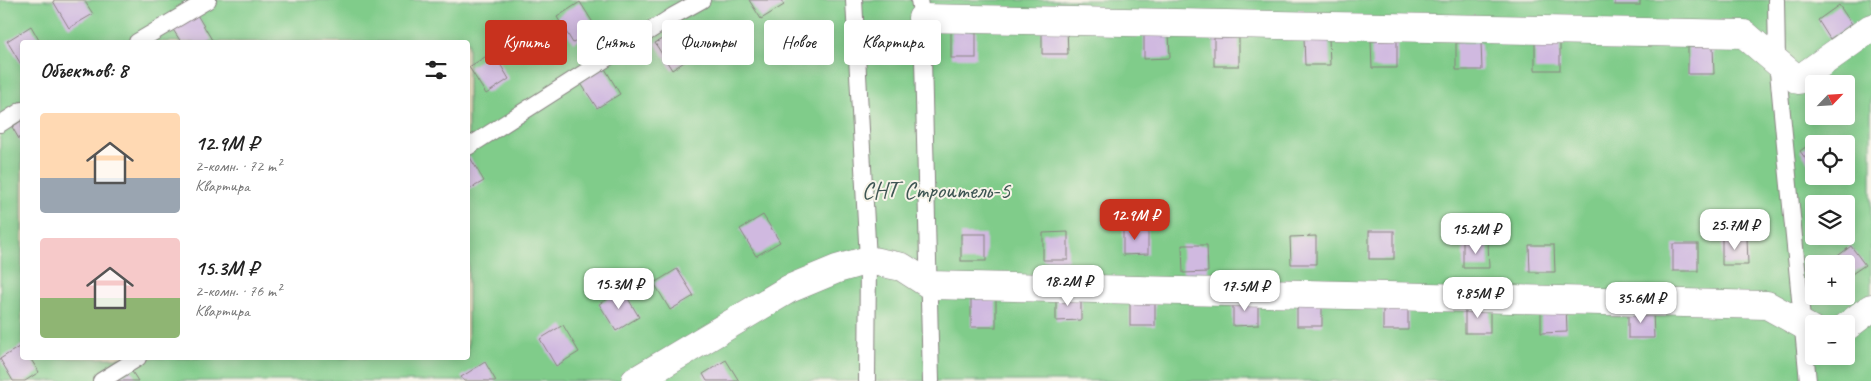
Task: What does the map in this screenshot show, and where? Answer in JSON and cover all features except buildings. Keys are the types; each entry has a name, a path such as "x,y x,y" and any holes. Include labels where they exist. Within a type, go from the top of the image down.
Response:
{"street":[{"path":"920,9 1744,34 1798,80 1871,28"},
{"path":"634,381 789,289 837,269 868,260 902,266 930,285 1767,305 1805,326"},
{"path":"1855,320 1871,308"}],"lane":[{"path":"140,40 208,0"},
{"path":"470,146 673,16 702,0"},
{"path":"854,0 868,260 867,381"},
{"path":"1776,0 1777,62 1806,315"},
{"path":"920,9 930,285 931,381"},
{"path":"0,124 20,111"},
{"path":"101,381 135,360"},
{"path":"1808,365 1808,381"}],"green space":[{"name":"СНТ Строитель-5","path":"0,0 1871,0 1871,381 0,381"}]}
